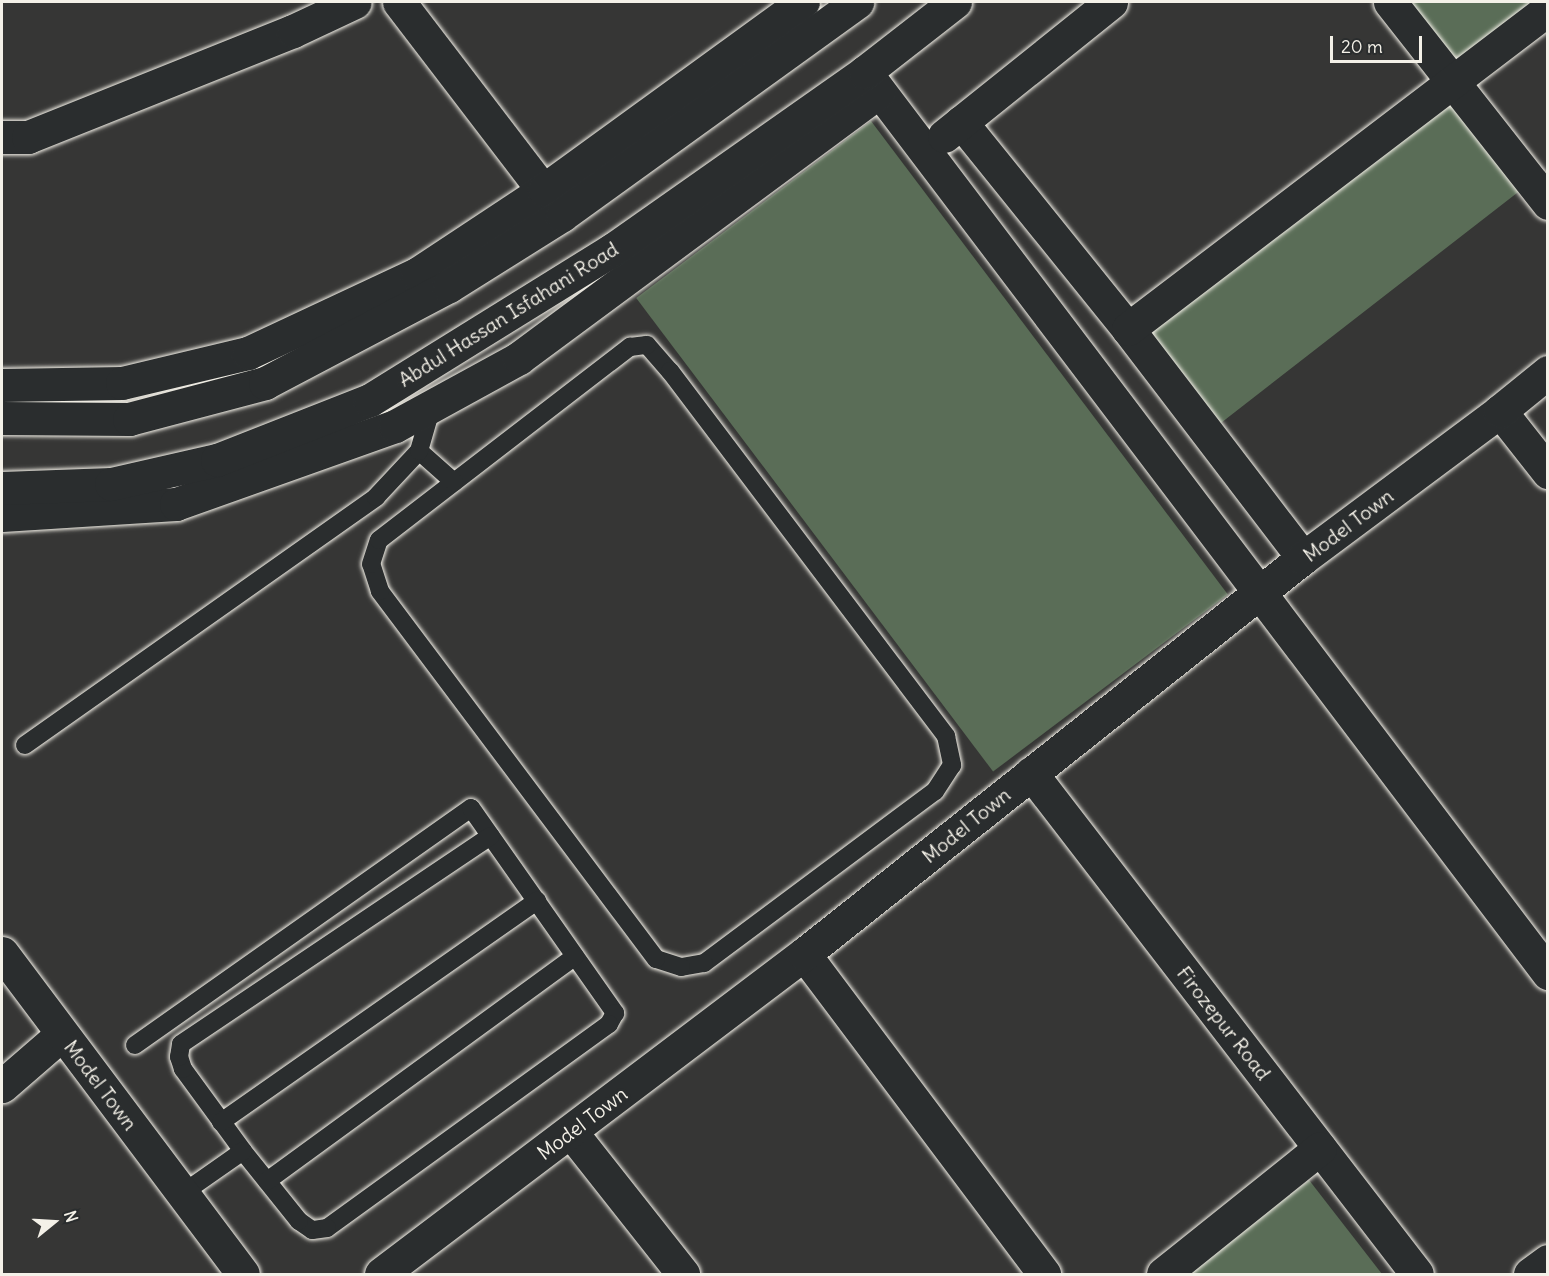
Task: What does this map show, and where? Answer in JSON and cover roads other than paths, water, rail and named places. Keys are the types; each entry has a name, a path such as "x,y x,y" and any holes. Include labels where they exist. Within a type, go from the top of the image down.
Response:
{"street":[{"path":"2,137 28,137 293,31 355,2"},
{"path":"399,2 553,203"},
{"path":"2,418 129,419 265,383 449,286 803,2"},
{"path":"2,385 122,383 248,353 417,274 553,203 856,2"},
{"name":"Abdul Hassan Isfahani Road","path":"2,488 111,484 217,460 370,400 612,250 872,82 955,2"},
{"path":"926,150 1111,2"},
{"path":"1390,2 1548,203"},
{"path":"1128,329 1548,9"},
{"path":"2,515 176,504 395,426 519,358 872,82 926,150 1259,595 1548,973"},
{"path":"961,122 1128,329 1303,558"},
{"name":"Model Town","path":"381,1275 804,954 1303,558 1500,411 1548,372"},
{"path":"1500,411 1548,472"},
{"name":"Firozepur Road","path":"1031,772 1416,1275"},
{"name":"Model Town","path":"2,953 243,1275"},
{"path":"804,954 1044,1275"},
{"path":"2,1086 62,1034"},
{"path":"571,1132 683,1275"},
{"path":"1162,1275 1320,1148"},
{"path":"1530,1275 1548,1261"}],"lane":[{"path":"648,345 946,736 952,765 935,792 704,963 681,967 656,959 380,591 371,564 379,540 454,482 630,347 648,345"},
{"path":"25,745 376,497 419,451 432,406"},
{"path":"419,451 454,482"},
{"path":"135,1045 471,808 615,1013 609,1024 327,1228 312,1230 299,1221 243,1151 183,1069 179,1057 182,1044 491,837"},
{"path":"222,1122 537,901"},
{"path":"267,1181 575,956"},
{"path":"183,1193 243,1151"}]}
